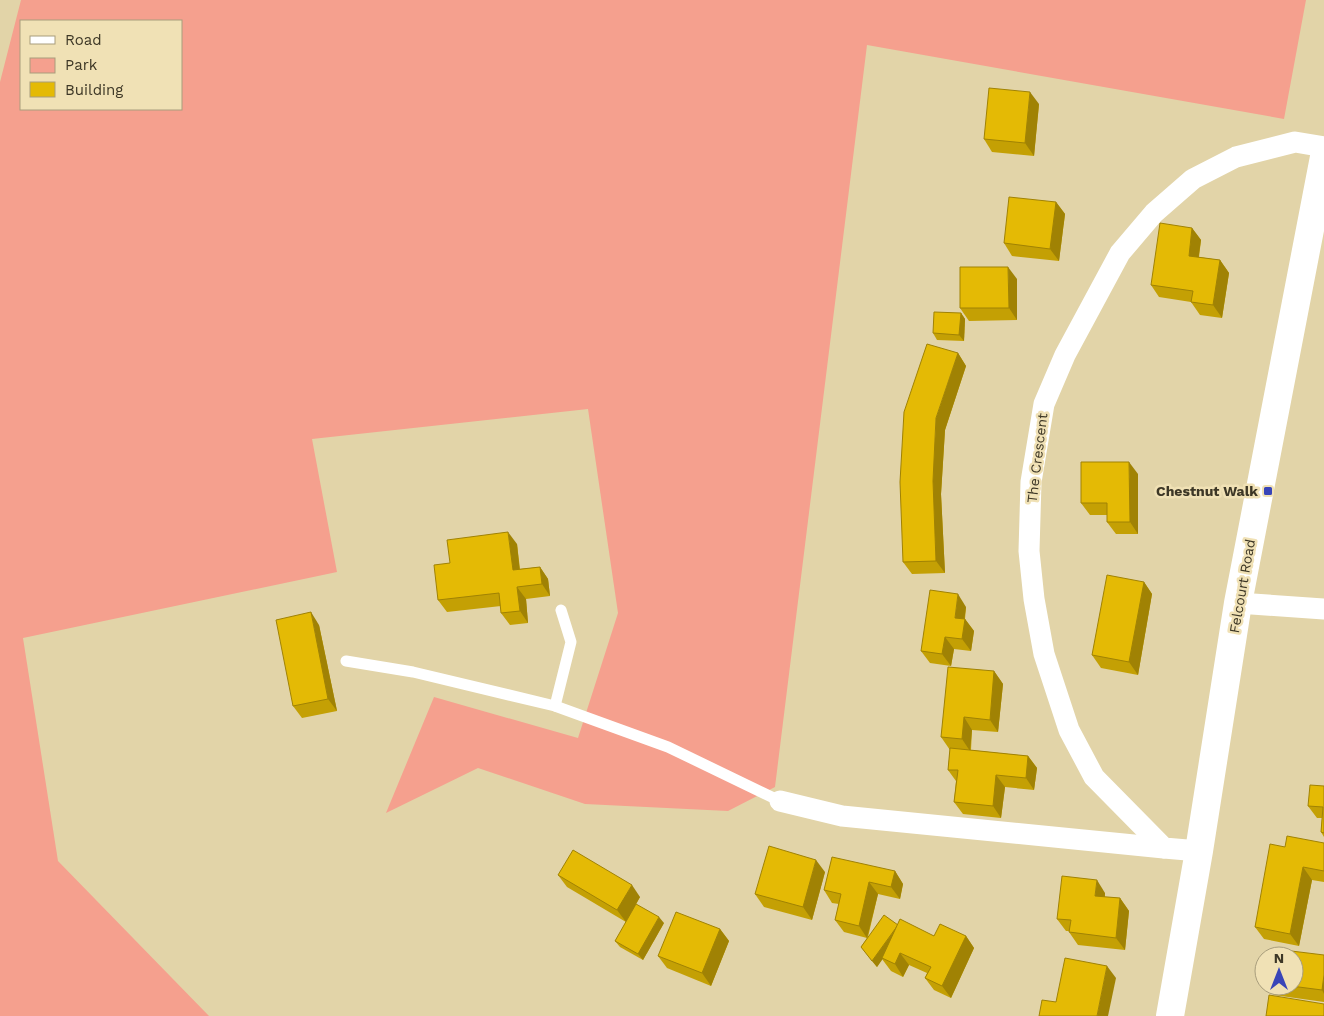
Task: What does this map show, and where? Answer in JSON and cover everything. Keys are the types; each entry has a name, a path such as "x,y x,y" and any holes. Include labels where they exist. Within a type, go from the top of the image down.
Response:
{"street":[{"name":"The Crescent","path":"1164,848 1094,777 1069,730 1044,654 1034,599 1029,551 1031,482 1044,404 1065,355 1120,253 1154,213 1193,179 1236,156 1295,142 1324,147"},
{"name":"Felcourt Road","path":"1170,1016 1199,850 1238,603 1324,157"},
{"path":"1238,603 1324,609"},
{"path":"780,801 842,816 1199,850"}],"lane":[{"path":"555,706 571,642 561,610"},
{"path":"346,661 413,672 555,706 668,747 780,801"}],"green space":[{"path":"21,0 1306,0 1284,119 867,45 775,787 728,811 585,804 478,768 386,813 434,697 578,738 618,613 588,409 312,439 337,572 23,638 58,861 209,1016 0,1016 0,82"}],"building":[{"path":"989,88 1030,92 1025,143 984,139"},
{"path":"1009,197 1056,202 1050,249 1004,243"},
{"path":"1160,223 1192,228 1189,256 1220,260 1213,305 1191,302 1193,291 1151,285"},
{"path":"960,267 1008,267 1009,308 960,308"},
{"path":"934,312 961,313 959,335 933,333"},
{"path":"927,344 958,353 936,418 933,481 936,561 903,562 900,482 904,412"},
{"path":"1081,462 1129,462 1130,522 1107,522 1107,503 1081,503"},
{"path":"508,532 513,570 540,567 542,584 517,587 520,611 501,613 499,593 438,600 434,565 450,563 447,540"},
{"path":"1107,575 1144,582 1129,662 1092,655"},
{"path":"930,590 958,594 955,618 965,619 962,639 945,637 942,654 921,651"},
{"path":"311,612 328,699 293,706 276,620"},
{"path":"948,667 994,671 990,720 964,717 962,739 941,737"},
{"path":"950,748 1028,756 1026,778 996,775 993,806 954,802 958,770 948,770"},
{"path":"1310,785 1324,786 1324,833 1321,832 1323,807 1308,806"},
{"path":"1287,836 1324,843 1324,871 1303,867 1290,934 1255,927 1270,844 1285,847"},
{"path":"769,846 816,860 803,907 755,894"},
{"path":"573,850 632,885 617,910 558,875"},
{"path":"832,857 895,871 891,887 869,882 859,926 835,920 841,894 824,890"},
{"path":"1062,876 1097,880 1095,896 1120,898 1116,938 1069,932 1071,920 1057,919"},
{"path":"636,904 659,917 638,954 615,941"},
{"path":"676,912 720,929 702,973 658,956"},
{"path":"884,915 898,925 872,961 861,947"},
{"path":"900,919 934,936 940,924 966,936 942,986 925,978 931,967 900,953 895,964 882,958"},
{"path":"1304,953 1324,955 1322,990 1304,988"},
{"path":"1065,958 1107,966 1097,1016 1039,1016 1042,1000 1056,1002"},
{"path":"1269,996 1324,1004 1324,1016 1266,1016"}],"place":[{"name":"Chestnut Walk","path":"1268,491"}]}
